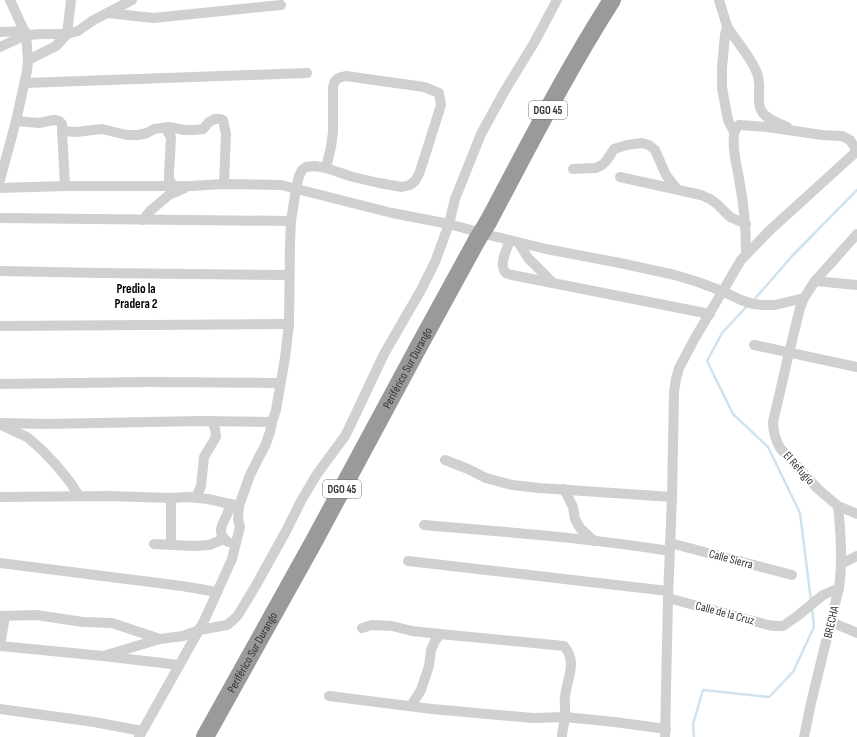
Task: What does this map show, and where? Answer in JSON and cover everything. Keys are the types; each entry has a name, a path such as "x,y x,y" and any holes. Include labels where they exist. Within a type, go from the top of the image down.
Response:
{"highway":[{"name":"Periférico Sur Durango","path":"205,737 320,530 568,73 590,34 612,0"}],"street":[{"path":"0,180 25,83 28,60 26,33 10,0"},
{"path":"28,60 56,46 67,34 71,0"},
{"path":"0,32 67,34 78,30 132,0"},
{"path":"103,656 160,639 182,636 199,630 227,625 238,615 263,573 317,474 345,436 384,354 433,268 449,224 455,199 482,134 504,92 534,43 557,0"},
{"path":"720,0 727,26 747,54 756,72 759,83 760,110 768,117 796,132"},
{"path":"108,13 153,18 252,4 281,5"},
{"path":"727,26 722,68 722,88 728,120 734,132"},
{"path":"0,47 26,33"},
{"path":"25,83 307,73"},
{"path":"236,543 228,542 224,539 221,529 226,516 235,505 265,446 276,410 288,324 291,221 299,176 306,166 315,166 391,186 402,187 410,185 415,181 424,162 441,105 439,93 424,87 346,76 339,77 334,81 333,87 333,132 326,168"},
{"path":"62,131 76,132 102,129 127,135 138,135 147,133 154,129 169,127 185,130 203,129 209,122 215,119 224,120 226,134 224,184"},
{"path":"16,121 39,122 54,120 59,121 62,124 65,186"},
{"path":"329,696 533,718 565,717 615,722 666,733 668,594 674,405 676,379 679,368 740,260 746,254 769,231 857,151 850,140 842,136 796,132 767,127 739,125 736,128 733,137 746,224 746,254"},
{"path":"165,128 171,137 169,179 173,186"},
{"path":"573,169 596,168 607,160 614,149 627,144 642,143 649,145 655,150 666,175 677,189"},
{"path":"620,177 701,194 717,204 730,217 746,224"},
{"path":"0,188 65,186 190,186 224,184 281,185 392,213 449,224 514,242 675,275 698,282 753,304 775,305 804,298"},
{"path":"143,220 150,211 169,195 190,186"},
{"path":"0,218 291,221"},
{"path":"789,353 800,308 804,298 815,281 857,234"},
{"path":"514,242 503,259 503,269 506,273 710,314"},
{"path":"514,242 553,283"},
{"path":"0,271 289,275"},
{"path":"815,281 857,285"},
{"path":"0,326 288,324"},
{"path":"754,345 857,367"},
{"name":"El Refugio","path":"789,353 773,422 773,430 776,440 780,448 818,490 838,506 857,514"},
{"path":"0,384 134,382 280,383"},
{"path":"0,424 212,421 272,422"},
{"path":"196,498 202,481 204,456 216,436 216,429 212,421"},
{"path":"0,424 27,437 42,450 70,482 78,496"},
{"path":"445,460 486,478 512,485 672,497"},
{"path":"564,489 573,507 575,519 580,528 594,542"},
{"path":"0,497 189,497 235,505"},
{"path":"171,498 171,545"},
{"path":"0,709 94,722 140,734 199,630 232,559 240,527 235,505"},
{"name":"BRECHA","path":"804,737 839,588 842,550 838,506"},
{"name":"Calle Sierra","path":"424,525 594,542 670,547 792,575"},
{"path":"154,544 195,546 209,545 224,539"},
{"path":"841,564 857,556"},
{"name":"Calle de la Cruz","path":"408,561 668,594 775,626 782,626 824,595 839,588"},
{"path":"0,563 182,586 217,592"},
{"path":"160,639 112,623 83,622 36,615 3,616 0,646 179,665"},
{"path":"831,622 857,633"},
{"path":"362,628 372,625 392,626 412,631 564,646 569,652 571,659 571,670 565,697 565,717 562,737"},
{"path":"411,706 421,690 429,666 431,650 440,634"}],"waterway":[{"path":"752,302 793,255 857,190"},
{"path":"748,305 722,333 707,361 733,414 768,447 800,513 811,601"},
{"path":"694,737 693,724 703,690 769,697 793,672 814,627 812,608"}],"district":[{"name":"Predio la Pradera 2","path":"136,296"}]}
